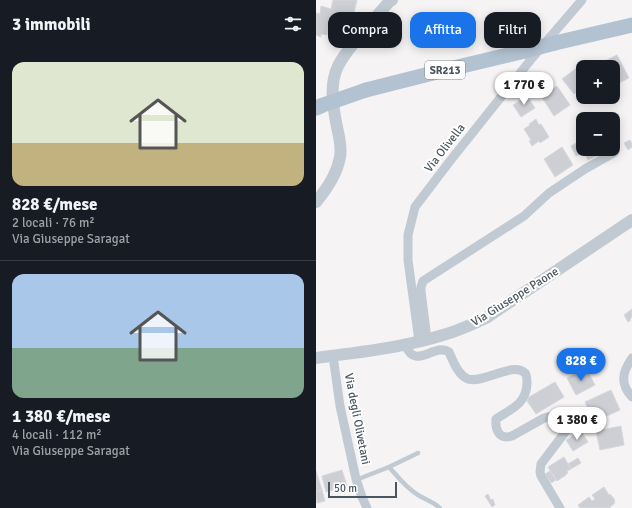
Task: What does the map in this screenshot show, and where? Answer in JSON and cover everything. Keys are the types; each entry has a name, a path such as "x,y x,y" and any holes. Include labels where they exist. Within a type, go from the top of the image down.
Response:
{"main road":[{"name":"SR213","path":"316,108 366,90 632,25"}],"street":[{"name":"Via Olivella","path":"423,340 408,260 408,235 415,207 533,57 582,0"},
{"path":"316,202 326,191 337,167 340,156 340,144 334,111 332,88 338,67 349,48 389,1"},
{"path":"423,340 421,287 423,281 524,216 549,193 608,156"},
{"name":"Via Giuseppe Paone","path":"316,358 405,344 465,328 486,318 632,220"},
{"path":"405,344 409,353 414,356 446,350 449,352 460,372 466,378 474,380 511,370 519,370 524,372 527,377 527,384 524,399 496,419 497,430 502,436 508,437 550,416 555,415 563,417 568,421 569,427 541,464 540,469 541,476 560,508"},
{"name":"Via degli Olivetani","path":"333,356 340,406 356,479 367,508"},
{"path":"632,358 626,368 623,378 625,388 632,397"}],"lane":[{"path":"356,479 389,467 418,453"},
{"path":"389,467 406,486 440,508"}],"building":[{"path":"333,0 357,0 354,12 328,12 327,35 321,34 321,37 316,35 316,13 320,14 321,6 331,9"},
{"path":"617,55 620,60 607,60"},
{"path":"620,61 629,78 620,82"},
{"path":"576,68 576,93 574,94 562,79"},
{"path":"557,86 570,105 554,116 541,96"},
{"path":"527,96 535,108 521,117 513,105"},
{"path":"536,119 549,137 532,146 529,141 531,140 524,129"},
{"path":"630,140 632,147 628,150 624,143"},
{"path":"576,143 576,156 571,146"},
{"path":"562,147 573,165 555,177 544,159"},
{"path":"586,156 596,156 588,160"},
{"path":"632,309 632,317 628,322 624,315"},
{"path":"586,368 595,385 576,395 567,378"},
{"path":"555,382 564,397 536,414 527,401 529,397"},
{"path":"611,390 620,410 594,422 585,402"},
{"path":"621,426 624,445 600,450 596,431"},
{"path":"581,431 588,442 573,451 566,440"},
{"path":"564,457 571,469 567,471 568,473 566,475 557,481 548,467"},
{"path":"578,458 581,463 571,469 568,464"},
{"path":"342,470 347,486 326,492 322,476"},
{"path":"316,471 322,490 316,491"},
{"path":"550,471 556,480 551,483 545,474"},
{"path":"604,487 609,495 610,494 615,500 615,503 610,507 611,508 580,508 578,505 589,497 592,501 595,499 592,495"},
{"path":"322,490 325,501 317,503 316,491"},
{"path":"488,494 491,500 493,499 495,505 492,507 485,496"}]}
